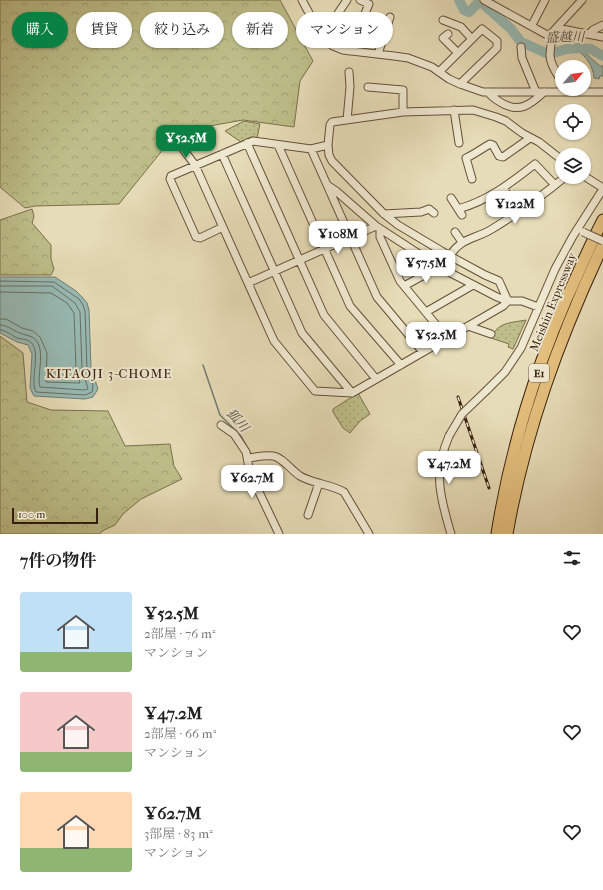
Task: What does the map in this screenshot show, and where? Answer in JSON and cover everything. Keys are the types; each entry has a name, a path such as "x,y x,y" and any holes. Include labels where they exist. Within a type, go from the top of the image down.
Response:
{"highway":[{"name":"Meishin Expressway","path":"497,534 508,475 538,375 568,294 603,220"},
{"name":"Meishin Expressway","path":"507,534 518,478 535,415 568,323 603,245"}],"street":[{"path":"302,0 308,12"},
{"path":"339,12 347,0"},
{"path":"349,51 369,4 360,0"},
{"path":"484,0 532,25 549,36 552,43 550,53 555,70"},
{"path":"532,25 545,0"},
{"path":"549,36 582,0"},
{"path":"443,20 461,27 472,39"},
{"path":"589,34 593,30 603,25"},
{"path":"557,28 603,37"},
{"path":"439,72 482,29 497,41 497,48 460,84"},
{"path":"448,34 443,38 458,53"},
{"path":"522,47 522,58 536,92"},
{"path":"338,48 349,51 408,58 432,67 449,79 471,89 488,92 555,91"},
{"path":"378,54 380,48"},
{"path":"347,120 350,87 348,72"},
{"path":"368,87 403,90 403,112"},
{"path":"591,91 603,92"},
{"path":"488,92 505,105 516,109 535,100 544,92"},
{"path":"498,118 505,105"},
{"path":"454,110 459,143"},
{"path":"508,301 498,281 485,276 450,256 398,225 384,214 335,165 330,155 328,145 330,125 332,122 403,112 474,110 498,118 539,142 555,155"},
{"path":"472,179 466,158 478,153 480,149 490,144 493,145 499,156 503,157 530,138"},
{"path":"177,141 195,165 274,341 315,391 352,393 503,306 508,301"},
{"path":"223,227 200,238 196,237 170,179 171,176 254,141 311,149 328,145"},
{"path":"247,144 324,315 376,380"},
{"path":"278,144 350,306 401,365"},
{"path":"311,149 377,297 423,352"},
{"path":"222,154 302,333 352,393"},
{"path":"450,256 462,242 490,230 520,211 555,185 536,164 503,189 476,202 460,212 451,198"},
{"path":"451,534 442,504 439,478 444,450 449,436 462,414 505,372 516,357 555,269 580,231 603,188 591,180"},
{"path":"327,185 336,191 378,228 438,267 497,297 508,301 522,301 538,306"},
{"path":"503,189 520,211"},
{"path":"384,214 422,212 429,209 434,213"},
{"path":"248,283 350,238 378,228"},
{"path":"378,228 380,238 400,281 447,338"},
{"path":"580,231 603,241"},
{"path":"455,232 462,242"},
{"path":"404,286 438,267"},
{"path":"426,312 473,285"},
{"path":"468,326 491,334"},
{"path":"221,425 234,434 246,452 250,473 279,534"},
{"path":"248,458 273,456 279,458 292,471 301,477 337,488 344,492 369,534"},
{"path":"308,515 319,483"}],"green space":[{"path":"0,0 280,0 286,12 232,12 232,48 288,48 288,15 296,30 296,48 306,48 313,61 300,81 294,127 243,120 193,129 169,142 119,204 35,206 25,208 0,187"},
{"path":"244,121 260,124 257,138 251,137 241,142 225,131"},
{"path":"32,209 34,216 32,223 51,245 51,259 54,269 51,275 0,275 0,220"},
{"path":"526,320 513,349 508,347 509,344 491,338 501,326"},
{"path":"0,336 23,353 27,402 51,410 108,411 125,446 170,444 174,466 182,479 141,499 123,514 115,525 99,534 0,534"},
{"path":"358,393 370,414 360,421 350,433 343,428 333,412 333,409"}],"water":[{"path":"577,50 582,50 600,66 603,66 603,76 600,76 599,79 594,78 591,67 591,60 587,60"},
{"path":"0,277 55,277 76,291 87,303 89,310 91,368 98,389 93,397 85,399 34,396 30,388 32,354 28,345 17,342 0,333"}],"waterway":[{"name":"盛越川","path":"459,0 464,10 469,12 479,2 481,2 511,29 521,42 546,53 578,48 591,49 603,56"},
{"name":"狐川","path":"203,365 220,415 241,436 251,454 253,454"},
{"name":"狐川","path":"273,453 281,455"}],"railway":[{"path":"458,397 489,488"}],"district":[{"name":"KITAOJI 3-CHOME","path":"109,373"}]}
